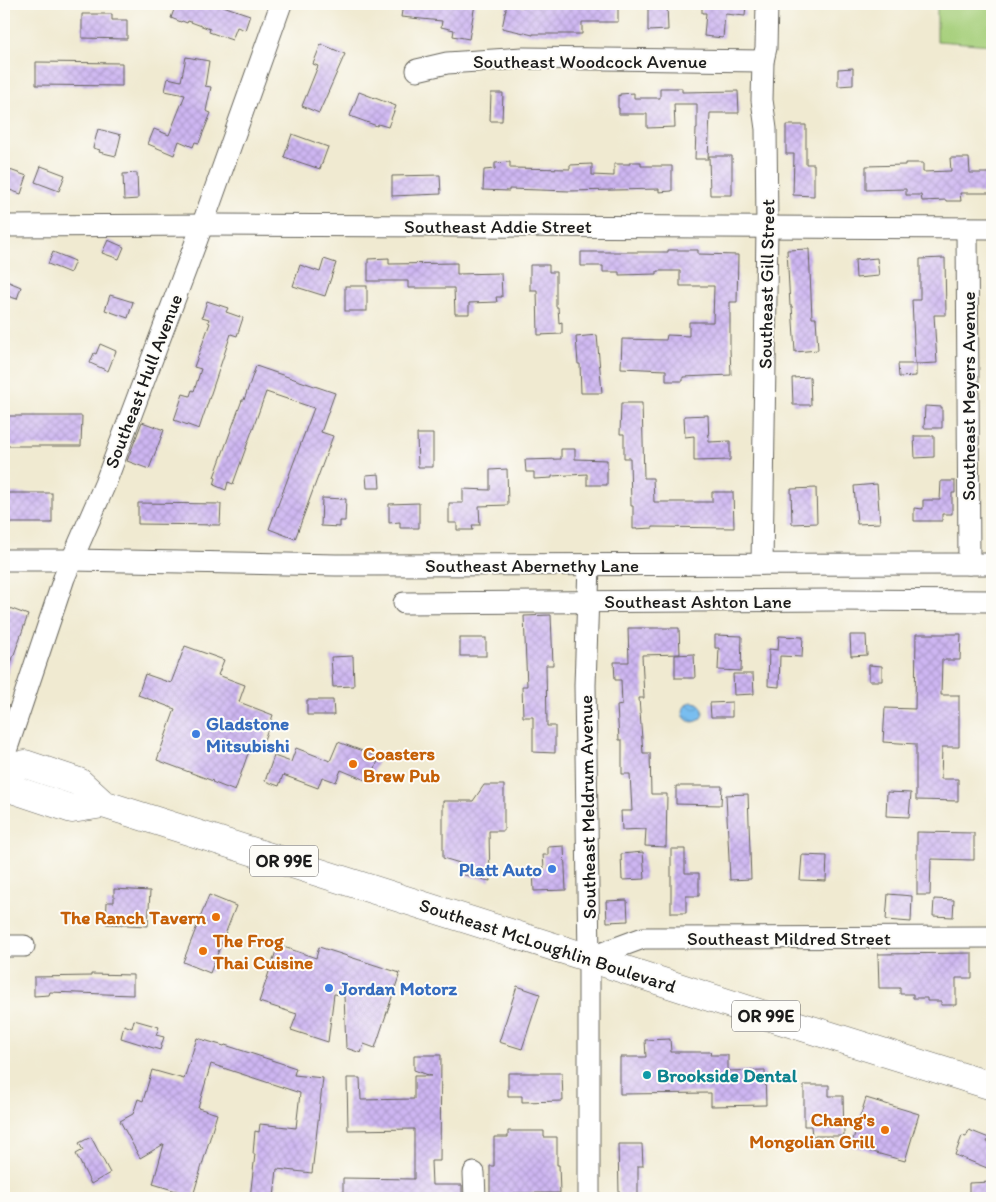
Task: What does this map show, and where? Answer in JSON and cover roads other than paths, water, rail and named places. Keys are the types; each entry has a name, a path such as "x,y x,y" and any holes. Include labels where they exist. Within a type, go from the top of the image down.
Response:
{"main road":[{"name":"Southeast McLoughlin Boulevard","path":"4,770 25,764 79,782 103,804 992,1086"},
{"name":"Southeast McLoughlin Boulevard","path":"4,776 15,790 72,809 103,804"}],"street":[{"name":"Southeast Hull Avenue","path":"4,757 64,578 105,484 202,226 281,4"},
{"name":"Southeast Gill Street","path":"762,564 767,227 766,129 762,100 767,4"},
{"name":"Southeast Woodcock Avenue","path":"417,70 447,63 523,58 764,60"},
{"name":"Southeast Addie Street","path":"4,226 992,228"},
{"name":"Southeast Meyers Avenue","path":"967,228 969,564"},
{"name":"Southeast Abernethy Lane","path":"4,560 336,565 992,564"},
{"name":"Southeast Meldrum Avenue","path":"589,565 585,685 590,1198"},
{"name":"Southeast Ashton Lane","path":"404,603 835,600 992,601"},
{"name":"Southeast Mildred Street","path":"588,958 643,938 992,938"},
{"path":"474,1173 475,1198"}],"water":[{"path":"693,702 700,705 703,712 700,719 693,722 686,719 683,712 686,705"}],"place":[{"name":"Gladstone Mitsubishi","path":"196,734"},
{"name":"Coasters Brew Pub","path":"353,764"},
{"name":"Platt Auto","path":"552,869"},
{"name":"The Ranch Tavern","path":"216,917"},
{"name":"The Frog Thai Cuisine","path":"203,951"},
{"name":"Jordan Motorz","path":"329,988"},
{"name":"Brookside Dental","path":"647,1075"},
{"name":"Chang's Mongolian Grill","path":"885,1130"}]}
